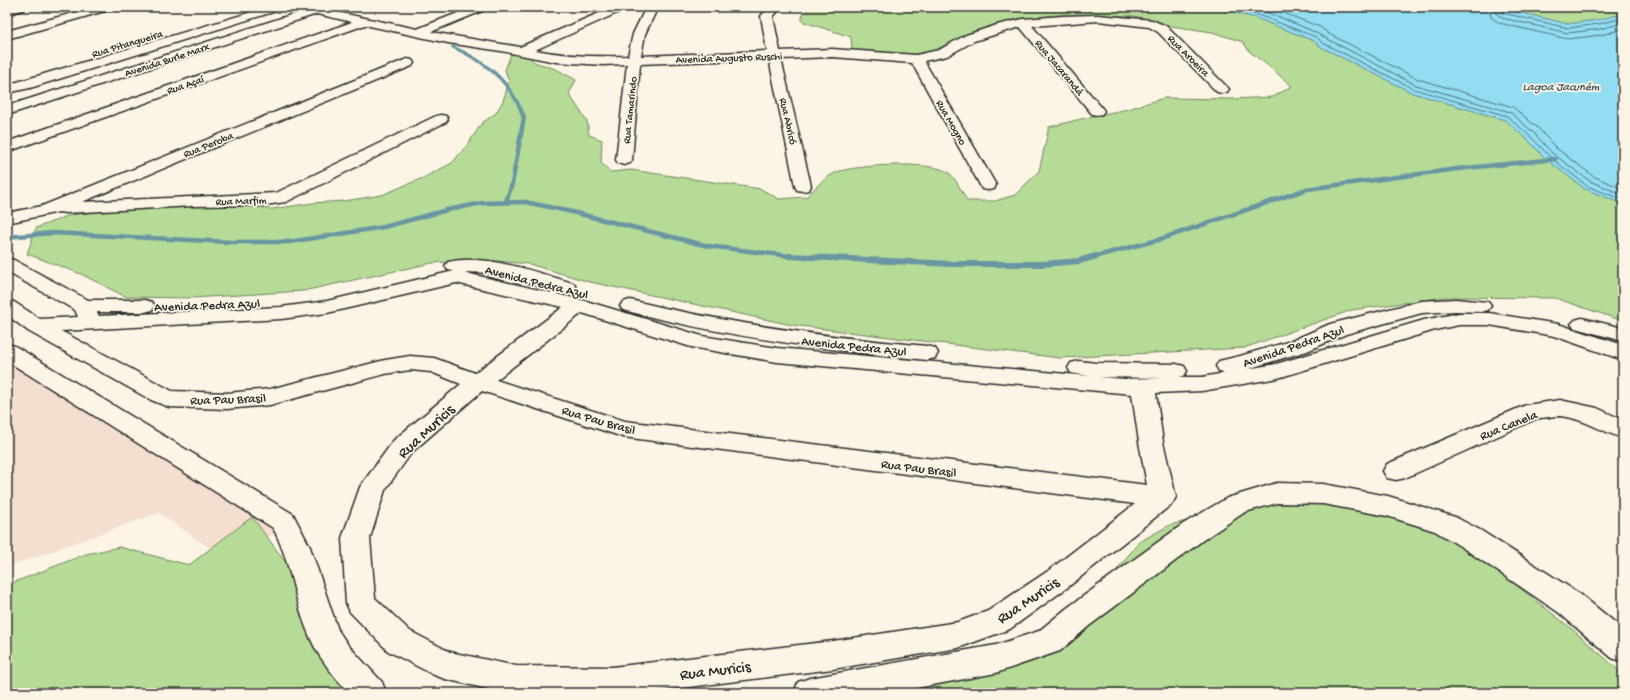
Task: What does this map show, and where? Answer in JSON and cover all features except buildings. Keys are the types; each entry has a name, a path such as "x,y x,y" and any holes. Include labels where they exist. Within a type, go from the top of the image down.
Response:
{"street":[{"path":"7,12 21,7"},
{"path":"7,35 108,7"},
{"name":"Rua Pitangueira","path":"7,79 246,7"},
{"name":"Avenida Burle Marx","path":"7,111 308,9 328,7"},
{"path":"417,33 483,7"},
{"path":"522,51 622,7"},
{"name":"Rua Tamarindo","path":"624,160 634,60 639,34 652,7"},
{"name":"Rua Abricó","path":"775,7 767,16 767,22 803,186"},
{"path":"272,9 308,9"},
{"name":"Avenida Burle Marx","path":"7,89 26,85 272,9"},
{"name":"Avenida Burle Marx","path":"7,98 272,9"},
{"name":"Avenida Augusto Ruschi","path":"308,9 417,33 556,58 587,61 832,54 916,59 943,53 970,38 1023,23 1082,18 1120,20 1152,24"},
{"name":"Rua Açaí","path":"7,147 363,22"},
{"name":"Rua Jacarandá","path":"1023,23 1097,111"},
{"name":"Rua Aroeira","path":"1152,24 1162,29 1222,90"},
{"name":"Rua Mogno","path":"916,59 988,186"},
{"name":"Rua Peroba","path":"7,218 47,210 407,63"},
{"name":"Rua Marfim","path":"47,210 193,201 265,200 280,198 441,119"},
{"name":"Avenida Pedra Azul","path":"7,264 88,314 281,312 327,306 456,277 470,278 579,306 699,342 777,355 1124,387 1202,384 1278,371 1431,324 1458,320 1489,319 1558,330 1623,353"},
{"name":"Avenida Pedra Azul","path":"36,326 88,314 293,300 361,287 431,270 467,265 495,267 644,310 697,322 801,340 1096,370 1200,370 1244,363 1299,346 1338,329 1421,307 1455,305 1483,306 1543,315 1623,335"},
{"path":"7,306 36,326"},
{"name":"Rua Muricis","path":"579,306 478,382 403,446 373,487 356,538 361,603 399,641 445,665 516,681 612,682 833,655 958,635 999,620 1058,579 1163,497"},
{"path":"79,350 88,314"},
{"name":"Rua Pau Brasil","path":"36,326 159,395 169,399 227,401 270,397 385,367 410,363 434,365 478,382 623,428 1098,490 1163,497"},
{"path":"7,351 283,521 292,535 301,558 322,631 332,648 370,693"},
{"path":"1143,386 1151,442 1163,497"},
{"name":"Rua Canela","path":"1396,471 1534,412 1560,408 1590,414 1623,430"},
{"path":"810,693 996,659 1049,641 1078,617 1193,532 1236,505 1277,493 1323,494 1388,506 1445,524 1470,538 1569,602 1623,648"}],"shaded area":[{"path":"7,357 280,527 236,566 159,513 7,567"}],"green space":[{"path":"810,7 1211,7 1256,18 1314,41 1321,47 1413,93 1505,120 1529,141 1546,159 1585,189 1623,204 1623,321 1555,298 1445,297 1352,310 1244,348 1060,358 792,325 590,282 529,264 486,260 432,263 303,291 192,298 126,297 81,274 27,254 36,228 70,215 196,201 272,209 382,195 425,177 452,163 468,144 482,123 496,113 503,101 509,82 505,70 511,54 527,53 534,62 556,69 576,80 569,94 587,121 589,135 602,140 601,163 611,172 631,170 761,189 779,199 806,197 824,180 837,172 861,167 912,165 928,166 949,173 967,201 995,201 1015,195 1039,171 1049,127 1128,109 1164,98 1232,99 1273,97 1292,86 1249,51 1243,42 1212,32 1171,26 1134,16 1058,15 1017,19 961,38 928,53 912,55 864,53 852,50 851,37 801,21 803,14"},
{"path":"1497,7 1623,7 1623,14 1598,20 1568,24"},
{"path":"1288,496 1427,515 1572,629 1623,674 1623,693 831,693 1050,654 1139,542 1170,525"},
{"path":"252,517 293,572 330,657 388,693 7,693 7,585 86,554 119,547 189,565"}],"water":[{"name":"Lagoa Jacuném","path":"1211,7 1497,7 1568,24 1598,20 1623,14 1623,204 1585,189 1546,159 1529,141 1505,120 1413,93 1321,47 1314,41 1256,18"}],"waterway":[{"path":"453,47 475,58 494,72 510,90 522,112"},
{"path":"506,202 512,184 524,117 521,111"},
{"path":"1093,257 1158,240 1307,189 1457,169 1555,159"},
{"path":"7,237 53,233 229,242 289,242 384,227 447,210 483,203 525,202 568,211 708,246 790,256"},
{"path":"790,256 952,264 1043,264 1079,261 1096,256"},
{"path":"790,256 798,257"}]}
